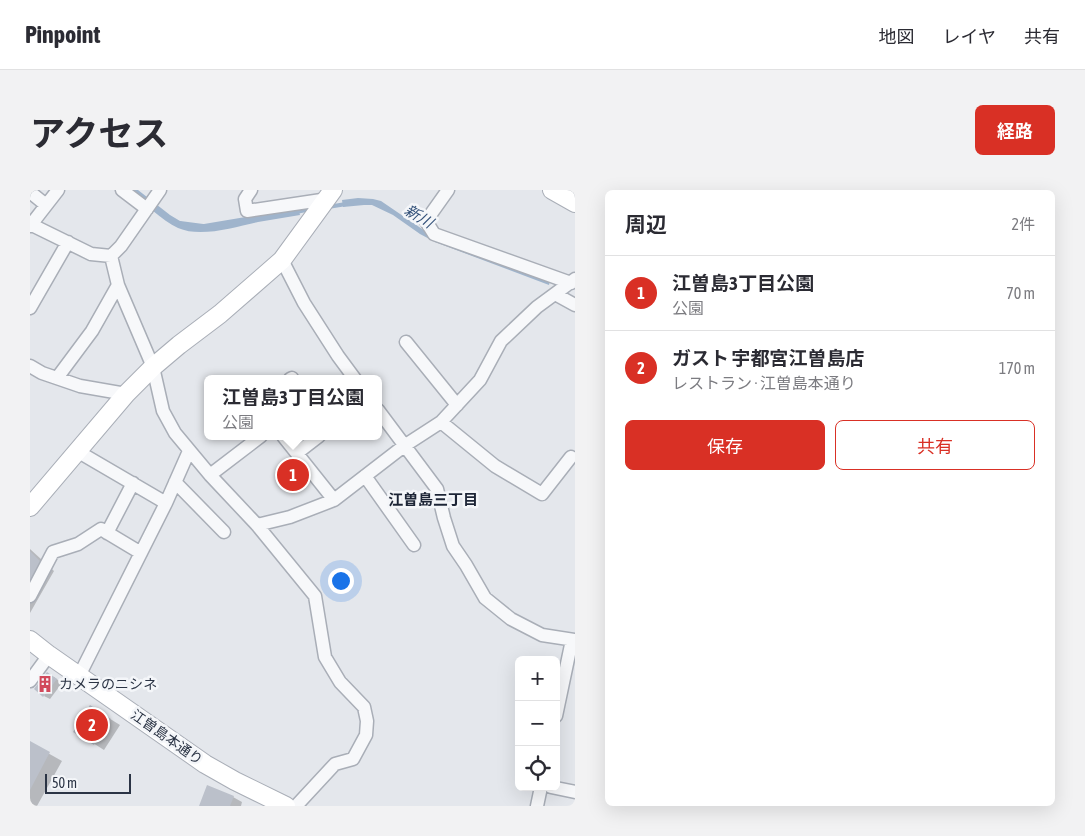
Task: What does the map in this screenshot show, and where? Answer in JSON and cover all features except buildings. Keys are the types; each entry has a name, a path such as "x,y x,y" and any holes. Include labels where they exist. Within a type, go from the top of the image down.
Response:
{"street":[{"path":"58,190 30,226 34,226 91,254 111,256"},
{"path":"122,190 147,209"},
{"path":"252,190 245,200 247,211 330,194"},
{"path":"448,190 426,221 434,234 573,281"},
{"path":"552,190 575,203"},
{"path":"30,192 46,205"},
{"path":"111,256 121,246 147,209 155,192"},
{"path":"30,507 126,394 153,367 220,314 282,260 330,194"},
{"path":"30,308 68,242"},
{"path":"111,256 118,285 153,367 163,411 175,433 210,475 257,525 315,596 325,657 340,682 364,707 366,735 352,759 335,764 296,806"},
{"path":"282,260 304,304 352,375"},
{"path":"257,525 290,517 334,500 404,446 442,422 480,380 501,342 537,307 573,281"},
{"path":"57,378 92,331 118,285"},
{"path":"555,294 575,305"},
{"path":"406,342 457,405"},
{"path":"30,366 42,373 80,386 126,394"},
{"path":"382,416 437,489 453,546 485,598 511,620 542,635 573,640 559,701"},
{"path":"442,422 495,466 542,494 571,457"},
{"path":"210,475 256,440"},
{"path":"286,440 334,500"},
{"path":"297,453 314,440"},
{"path":"79,676 166,503 189,450"},
{"path":"77,451 166,503"},
{"path":"365,476 414,545"},
{"path":"175,482 224,532"},
{"path":"107,533 132,483"},
{"path":"30,596 53,552 78,544 101,529 141,553"},
{"name":"江曽島本通り","path":"30,640 205,764 235,782 286,806"},
{"path":"30,681 49,655"},
{"path":"560,789 575,792"},
{"path":"537,806 540,791"}],"green space":[{"path":"294,459 309,479 293,493 277,471"}],"water":[{"path":"129,190 138,190 170,215 188,225 194,226 298,208 300,215 218,231 187,231 166,221"},
{"path":"358,198 381,201 425,231 550,280 549,285 435,242 393,215 372,205 343,207 342,200"}],"waterway":[{"name":"新川","path":"328,207 346,204"},
{"name":"新川","path":"296,212 311,209"},
{"name":"新川","path":"180,223 203,226"}],"place":[{"name":"江曽島3丁目公園","path":"293,475"},
{"name":"カメラのニシネ","path":"45,684"},
{"name":"ガスト 宇都宮江曽島店","path":"92,725"}],"district":[{"name":"江曽島三丁目","path":"433,499"}]}
